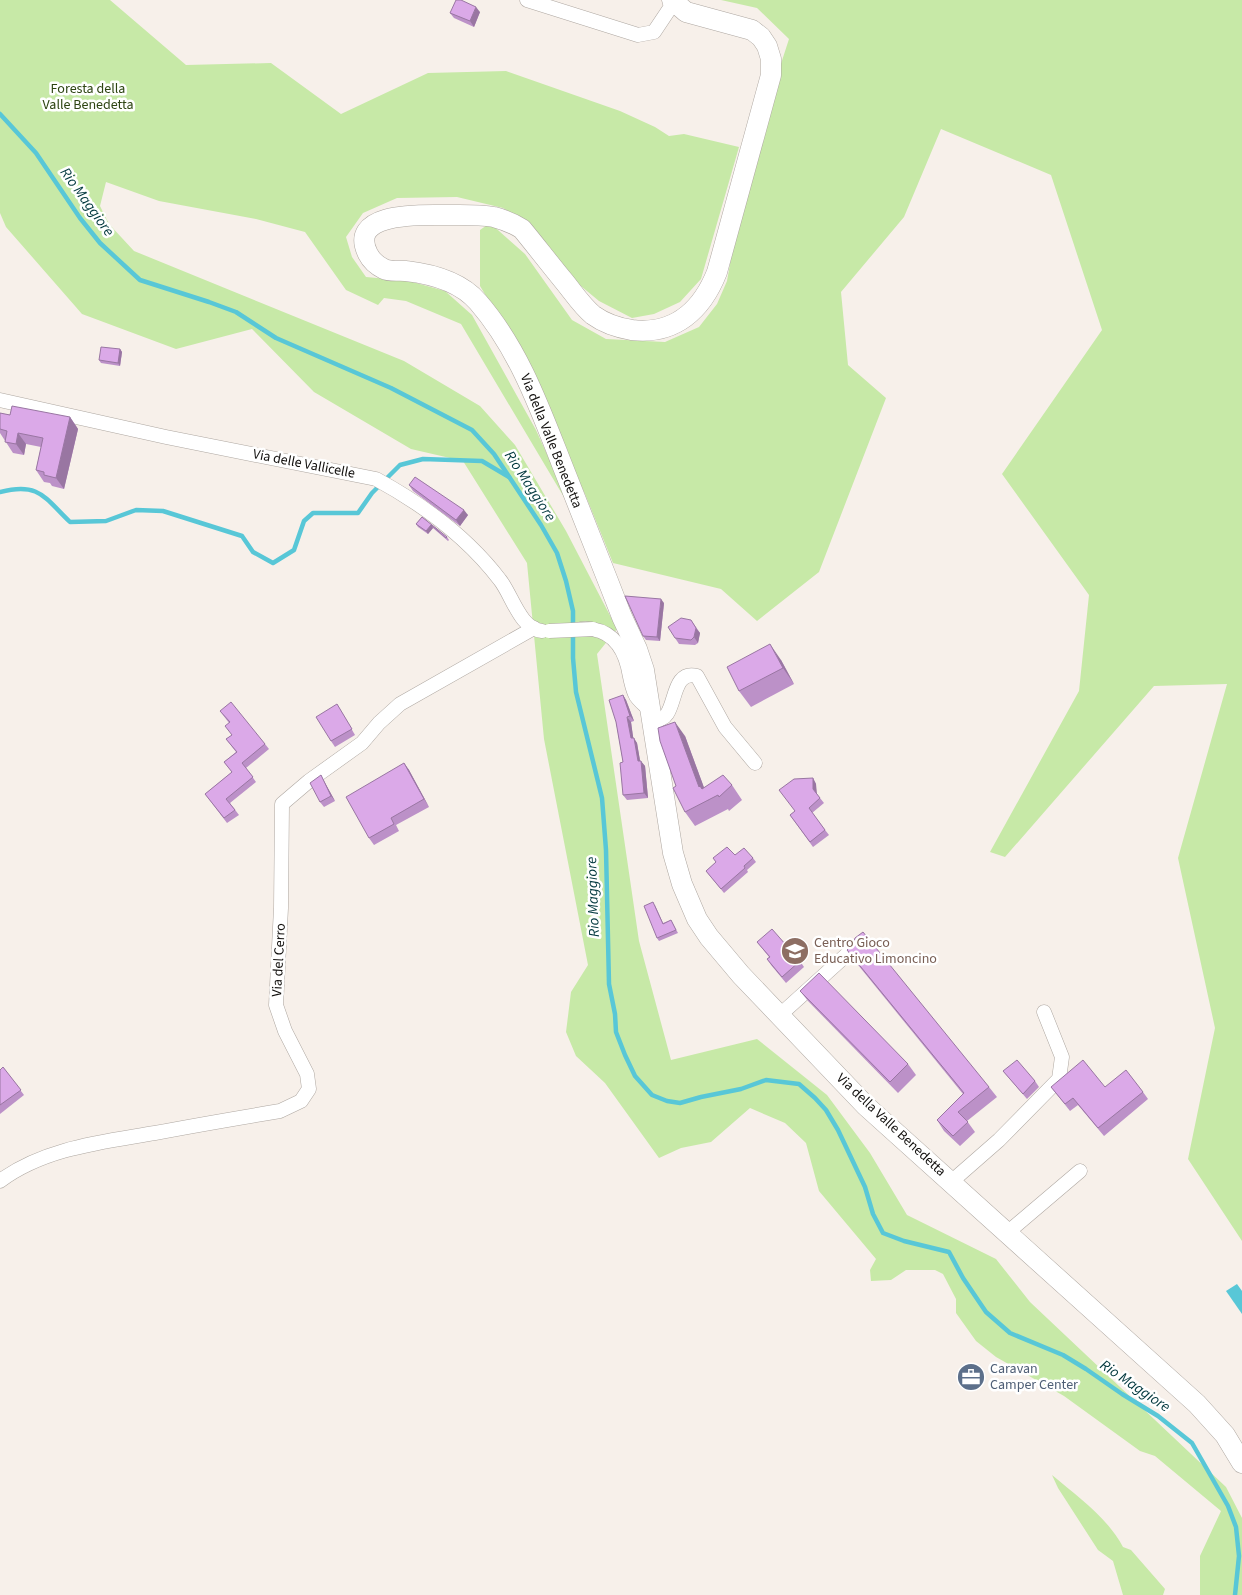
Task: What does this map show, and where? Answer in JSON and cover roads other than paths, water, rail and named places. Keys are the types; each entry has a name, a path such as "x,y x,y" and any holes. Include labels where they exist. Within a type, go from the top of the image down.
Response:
{"main road":[{"name":"Via della Valle Benedetta","path":"673,1 686,12 752,30 761,37 767,46 771,59 770,75 717,272 712,286 701,302 689,314 678,322 664,328 645,331 624,329 611,325 595,316 582,304 522,229 511,222 493,217 403,215 385,219 374,225 367,232 364,241 368,254 375,264 386,270 404,270 435,275 456,284 476,299 495,322 530,383 644,670 673,853 697,919 709,937 741,976 866,1106 1197,1404 1224,1435 1242,1462"}],"street":[{"path":"526,0 638,35 654,32 673,1"},
{"name":"Via delle Vallicelle","path":"0,400 141,432 376,479 404,494 458,535 480,556 501,581 518,613 534,628"},
{"path":"534,628 539,631 593,629 607,634 615,640 627,664 635,696 652,716 662,719 667,715 680,681 685,676 691,674 697,676 725,727 755,763"},
{"name":"Via del Cerro","path":"0,1181 11,1172 40,1158 103,1142 280,1111 301,1101 309,1090 307,1074 285,1031 276,1005 281,908 282,804 309,781 362,743 379,723 400,704 534,628"},
{"path":"780,1015 854,948"},
{"path":"951,1182 999,1140 1059,1079 1062,1057 1044,1012"},
{"path":"1007,1232 1080,1171"}],"water":[{"path":"1237,1284 1242,1291 1242,1314 1226,1291"}],"waterway":[{"name":"Rio Maggiore","path":"0,114 36,153 80,218 100,243 140,280 236,312 276,338 391,388 472,430 494,454 541,525 557,553 573,611 573,658 576,692 602,798 606,850 609,984 615,1014 616,1032 635,1076 652,1095 667,1101 680,1103 741,1089 766,1080 799,1084 826,1110 838,1130 865,1187 873,1214 883,1233 904,1241 949,1252 963,1278 986,1312 1010,1333 1063,1355 1158,1416 1192,1443 1228,1506 1236,1527 1239,1556 1235,1595"},
{"path":"0,492 24,489 40,494 70,522 106,521 136,510 163,511 242,536 253,552 273,563 294,550 304,521 313,513 358,513 372,493 400,465 423,459 482,461 509,477"}],"place":[{"name":"Centro Gioco Educativo Limoncino","path":"795,951"},
{"name":"Caravan Camper Center","path":"971,1377"}],"park label":[{"name":"Foresta della Valle Benedetta","path":"88,98"}]}
